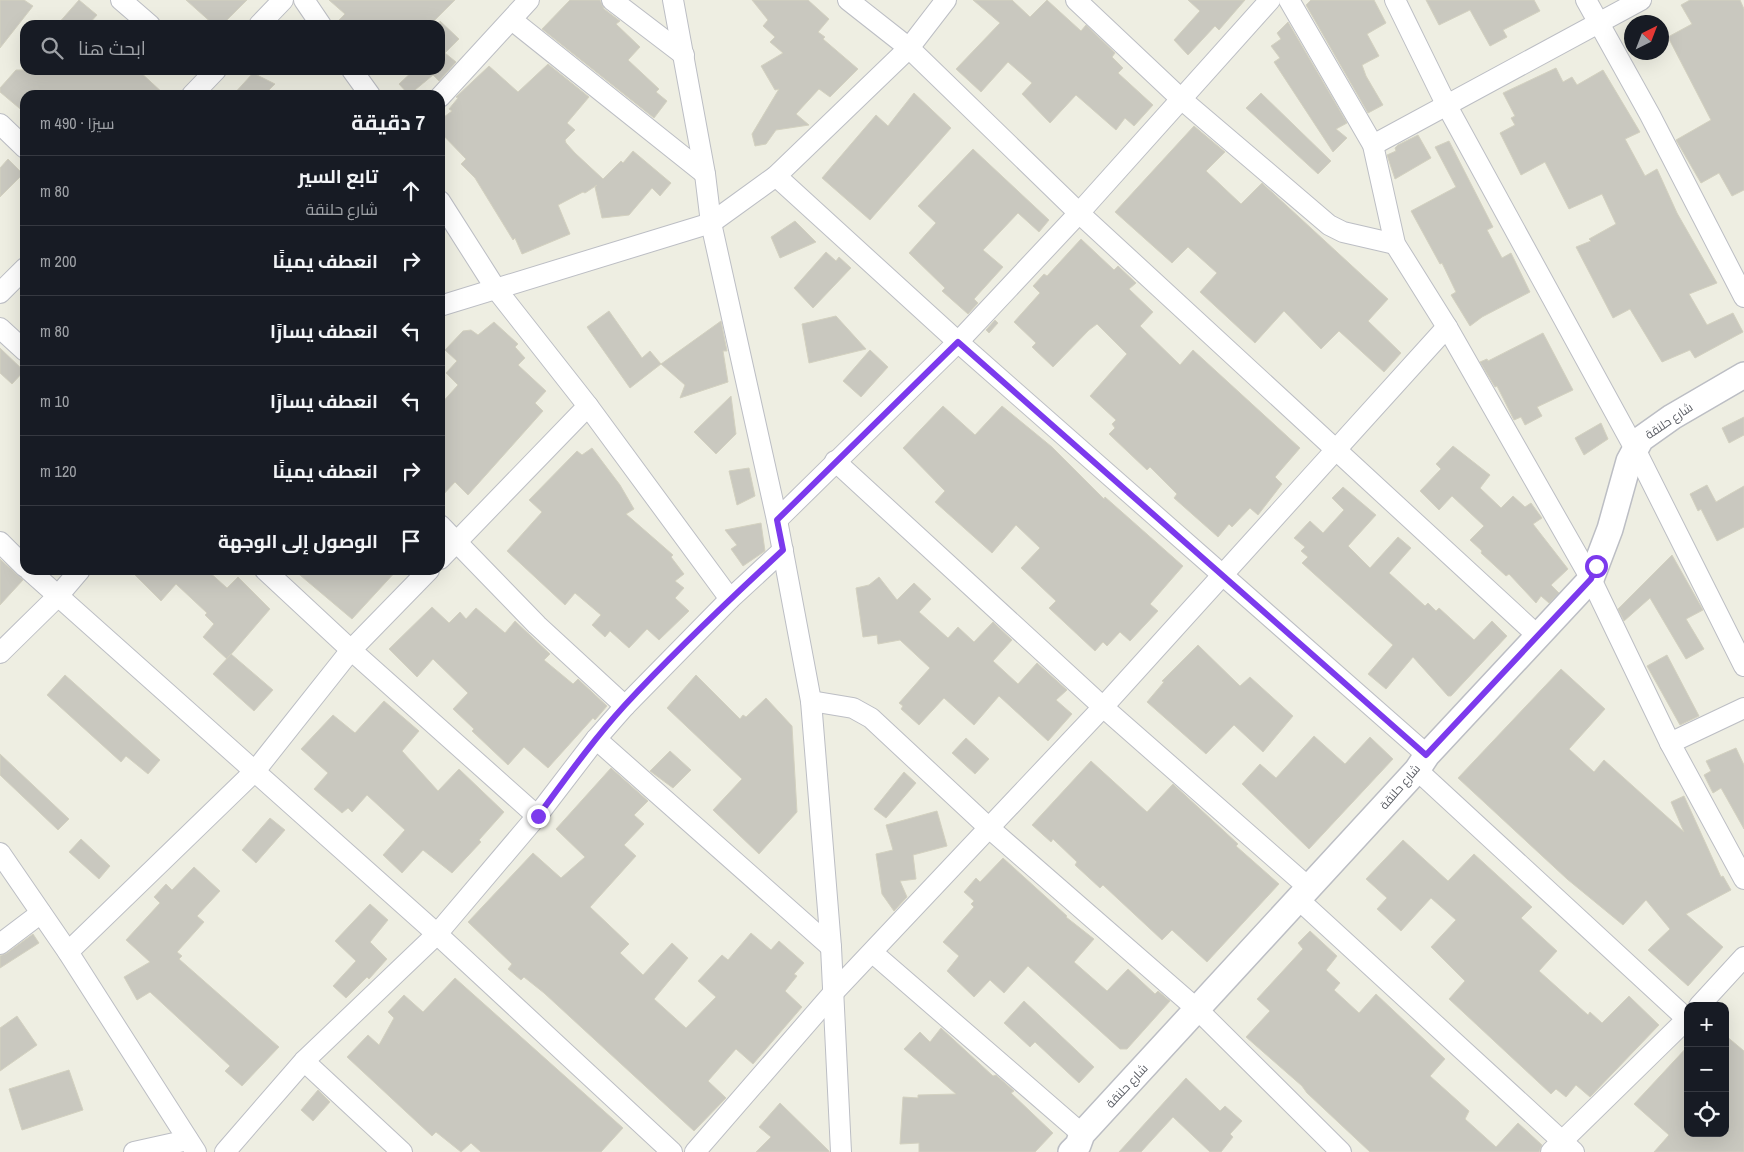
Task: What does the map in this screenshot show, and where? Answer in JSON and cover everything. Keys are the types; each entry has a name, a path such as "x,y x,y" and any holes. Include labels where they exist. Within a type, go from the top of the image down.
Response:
{"street":[{"path":"121,0 144,20"},
{"path":"264,20 283,0"},
{"path":"304,0 318,20"},
{"path":"445,92 529,0"},
{"path":"612,0 684,55"},
{"path":"674,0 705,174 711,223 777,520 811,701 834,992 841,1152"},
{"path":"848,0 909,48 1079,213 1538,636"},
{"path":"445,304 711,223 776,176 909,48 946,0"},
{"path":"1076,0 1180,98 1329,226 1343,232 1395,244"},
{"path":"777,520 958,342 1079,213 1180,98 1270,0"},
{"path":"1289,0 1373,145 1395,244 1447,327 1591,579 1670,743 1744,879"},
{"path":"1395,0 1447,106 1634,449 1744,666"},
{"path":"1586,0 1650,116 1744,297"},
{"path":"1373,145 1641,0"},
{"path":"512,20 705,174"},
{"path":"199,87 211,75"},
{"path":"356,75 366,90"},
{"path":"0,124 20,143"},
{"path":"776,176 958,342 1222,577 1422,763 1684,1014"},
{"path":"445,209 496,289 588,406 730,599"},
{"path":"0,293 20,273"},
{"path":"695,1152 834,992 873,953 988,827 1103,707 1338,450 1447,327"},
{"path":"0,328 20,346"},
{"name":"شارع حلنقة","path":"1079,1146 1303,893 1591,579 1610,529 1634,449 1651,431 1744,375"},
{"path":"445,554 588,406"},
{"path":"835,461 1303,893 1562,1148 1684,1022"},
{"path":"445,530 537,625 625,706"},
{"path":"0,542 20,561"},
{"path":"225,1152 304,1061 437,934 538,816 596,739 625,706 730,599 783,550"},
{"path":"34,575 437,934 672,1152"},
{"path":"0,653 57,597 76,575"},
{"path":"270,575 351,650 538,816"},
{"path":"68,952 255,771 351,650 424,575"},
{"path":"811,701 853,708 862,712 988,827 1198,1010 1342,1152"},
{"path":"1670,743 1744,708"},
{"path":"596,739 831,947"},
{"path":"0,853 68,952 192,1146 134,1152"},
{"path":"0,944 41,913"},
{"path":"873,953 1079,1146"},
{"path":"1703,1002 1744,957"},
{"path":"304,1061 402,1152"}],"building":[{"path":"0,0 24,0 33,6 20,20 0,48"},
{"path":"79,0 97,15 92,20 61,20"},
{"path":"186,0 247,0 227,20 208,20"},
{"path":"329,0 455,0 435,20 339,20 345,14"},
{"path":"570,0 600,0 604,9 620,21 616,24 640,47 628,60 659,89 656,92 667,101 654,118 542,29"},
{"path":"752,0 808,0 829,19 818,32 825,37 823,39 858,69 830,97 819,89 796,114 809,125 776,130 766,144 755,146 752,134 779,89 775,90 761,66 783,53 770,42 775,37 763,26 768,20"},
{"path":"973,0 1012,0 1030,17 1047,0 1081,31 1086,25 1115,53 1112,57 1123,68 1118,73 1153,105 1134,126 1125,118 1116,130 1076,95 1050,123 1022,94 1032,83 1008,62 981,92 956,69 1000,23"},
{"path":"1188,0 1245,0 1219,30 1215,26 1188,55 1174,40 1200,11"},
{"path":"1311,0 1374,0 1386,23 1367,34 1379,56 1362,65 1366,76 1383,105 1368,113 1306,5"},
{"path":"1426,0 1534,0 1540,11 1503,30 1507,37 1490,46 1470,10 1439,25"},
{"path":"1690,0 1740,0 1744,9 1744,190 1732,196 1719,173 1701,183 1676,140 1711,120 1669,39 1669,36 1692,24 1681,5"},
{"path":"1288,22 1347,123 1336,129 1347,138 1333,152 1274,62 1280,58 1271,46 1281,39 1277,33"},
{"path":"445,26 459,39 445,53"},
{"path":"445,53 456,62 445,74"},
{"path":"548,64 589,97 567,123 575,130 565,140 575,153 603,179 621,161 623,163 633,151 671,183 660,196 652,188 629,215 602,218 595,187 597,185 585,193 583,192 558,205 570,234 522,254 515,238 513,240 475,178 461,164 466,159 445,137 445,116 452,111 449,109 458,98 456,97 489,66 518,92"},
{"path":"1556,68 1563,82 1572,77 1577,85 1603,70 1640,132 1625,139 1645,176 1657,169 1677,213 1717,283 1689,294 1707,325 1733,313 1743,332 1695,358 1690,350 1662,362 1630,309 1613,318 1576,247 1591,241 1589,239 1616,224 1602,194 1569,209 1545,162 1521,175 1500,133 1515,125 1511,118 1515,116 1503,93"},
{"path":"16,70 20,70 20,75 143,75 160,90 20,90 20,109 0,92 0,88"},
{"path":"251,75 257,75 275,84 269,90 238,90"},
{"path":"409,75 433,75 415,90 404,90 399,84"},
{"path":"433,75 444,75 439,81"},
{"path":"914,93 951,128 870,220 822,178 876,115 888,126"},
{"path":"1261,93 1331,161 1318,174 1246,108"},
{"path":"1194,126 1225,152 1206,171 1241,204 1262,183 1388,299 1368,321 1401,353 1384,372 1339,331 1321,349 1284,311 1255,343 1200,292 1217,273 1188,247 1172,263 1115,212"},
{"path":"1418,135 1431,158 1395,179 1387,155 1396,151 1395,148 1398,145"},
{"path":"1449,141 1493,227 1487,230 1502,258 1511,253 1530,292 1482,317 1470,326 1451,295 1456,292 1442,263 1440,264 1411,211 1456,187 1435,147"},
{"path":"973,149 1049,220 1039,232 1018,213 983,250 1003,267 974,299 978,303 968,314 942,291 945,288 909,253 936,223 918,206"},
{"path":"8,159 20,171 20,177 0,197 0,168"},
{"path":"795,221 816,242 780,258 771,237"},
{"path":"1081,239 1114,270 1118,266 1136,283 1129,289 1153,312 1140,326 1180,365 1193,350 1300,448 1275,477 1282,484 1258,515 1250,508 1232,527 1229,524 1218,537 1174,498 1177,494 1150,467 1147,470 1109,434 1115,428 1112,424 1116,420 1090,396 1127,354 1097,324 1053,367 1032,347 1036,343 1014,322 1040,293 1033,286 1044,274 1047,276"},
{"path":"826,252 836,261 839,257 851,268 813,308 794,288"},
{"path":"609,311 642,358 650,351 661,364 630,388 587,327"},
{"path":"836,316 866,349 809,363 802,324"},
{"path":"995,320 998,323 989,333 986,330"},
{"path":"721,321 727,351 723,351 728,382 680,398 685,385 661,364"},
{"path":"494,322 518,344 515,347 525,358 518,365 546,391 535,403 543,411 468,495 455,482 445,493 445,399 458,385 446,373 457,361 445,350 463,331 471,330 478,335"},
{"path":"1543,333 1573,390 1537,407 1542,416 1525,425 1521,417 1514,420 1497,386 1495,387 1480,362 1487,359 1488,361"},
{"path":"0,348 20,367 20,375 12,384 0,373"},
{"path":"870,350 888,367 861,397 843,381"},
{"path":"731,396 736,434 716,454 694,432"},
{"path":"943,406 975,435 1002,406 1052,447 1104,499 1105,497 1183,566 1150,604 1158,611 1130,641 1120,632 1107,646 1103,642 1095,651 1049,608 1056,601 1021,568 1040,548 1016,525 992,553 935,502 945,491 903,448"},
{"path":"1744,417 1744,435 1729,443 1722,428"},
{"path":"1601,423 1608,439 1584,455 1575,438"},
{"path":"1453,446 1490,475 1480,488 1501,508 1513,496 1525,507 1531,503 1542,518 1533,524 1568,569 1551,585 1559,593 1549,603 1541,596 1536,603 1509,574 1506,576 1481,553 1482,551 1470,540 1484,526 1452,496 1439,510 1420,491 1441,469 1436,464"},
{"path":"592,448 620,485 634,509 626,514 673,555 671,557 684,574 675,581 684,588 675,598 689,611 659,640 647,629 629,648 610,631 605,637 592,625 601,615 575,593 565,605 507,551 542,512 529,500 577,451 582,455"},
{"path":"749,468 755,496 737,505 729,471"},
{"path":"1707,485 1716,502 1744,486 1744,527 1717,541 1701,509 1698,511 1690,494"},
{"path":"1343,487 1376,515 1348,546 1370,568 1398,537 1411,548 1389,573 1425,606 1428,603 1436,611 1439,608 1474,640 1492,621 1507,636 1451,696 1448,696 1413,657 1386,689 1368,674 1393,645 1302,563 1308,557 1301,551 1305,547 1294,538 1310,521 1323,533 1344,510 1332,498"},
{"path":"761,523 765,551 743,566 731,549 737,545 725,530"},
{"path":"1672,555 1703,610 1686,619 1704,649 1686,659 1650,598 1624,621 1618,609"},
{"path":"0,559 23,580 0,605"},
{"path":"135,575 213,575 227,588 238,577 270,609 227,659 203,637 214,624 205,615 207,613 176,584 161,601"},
{"path":"300,575 392,575 352,619"},
{"path":"879,577 897,600 914,583 931,599 919,612 948,638 958,627 974,642 993,622 1012,640 993,661 1018,684 1037,663 1067,690 1056,700 1072,714 1048,741 999,696 974,725 944,698 919,725 901,709 903,706 899,703 930,668 900,640 878,644 877,635 863,637 856,588 869,585"},
{"path":"432,607 449,623 460,612 466,619 476,608 505,633 515,621 550,654 544,660 573,684 578,679 607,706 595,720 593,718 548,768 524,747 508,765 472,731 474,729 453,709 468,693 433,659 417,677 389,649"},
{"path":"1198,645 1240,686 1250,677 1293,716 1263,752 1234,725 1206,754 1147,702 1164,682 1162,681"},
{"path":"231,654 273,690 254,711 213,674"},
{"path":"1667,655 1699,716 1680,725 1647,666"},
{"path":"1561,669 1605,709 1569,749 1594,772 1604,760 1684,832 1671,802 1684,796 1721,877 1723,876 1731,890 1686,914 1723,947 1688,986 1648,950 1670,929 1646,900 1623,925 1567,879 1458,778"},
{"path":"65,675 160,760 148,774 126,756 121,762 47,695"},
{"path":"696,675 740,719 743,715 746,717 766,698 792,726 797,812 759,854 713,810 742,779 667,708"},
{"path":"384,701 419,731 402,751 438,791 459,769 504,812 479,840 481,842 452,873 423,850 402,873 383,855 405,830 367,795 352,812 348,808 342,813 314,789 328,773 301,749 333,715 355,733"},
{"path":"1314,736 1345,764 1370,737 1393,759 1309,849 1242,784 1260,764 1276,778"},
{"path":"966,738 989,759 975,774 952,753"},
{"path":"1736,748 1744,765 1744,829 1721,788 1713,793 1704,775 1711,771 1706,761"},
{"path":"670,751 691,770 673,788 650,771"},
{"path":"0,754 69,819 58,830 0,775"},
{"path":"1091,761 1147,812 1173,784 1238,844 1236,846 1279,884 1207,962 1172,930 1162,940 1103,885 1100,888 1075,865 1077,862 1053,839 1051,842 1032,825"},
{"path":"611,768 648,801 634,815 644,824 624,845 636,856 590,907 629,944 620,953 643,975 672,943 688,958 654,999 686,1028 716,997 698,981 722,955 728,960 751,933 771,950 779,941 804,963 794,974 797,976 785,991 802,1007 753,1064 736,1049 708,1081 726,1098 694,1131 544,993 524,977 521,980 508,969 512,964 468,922 533,853 561,878 585,857 556,829"},
{"path":"904,772 916,783 886,818 874,809"},
{"path":"937,811 947,846 913,855 916,879 900,881 907,897 894,911 882,894 876,854 893,850 886,825"},
{"path":"270,818 285,830 256,863 242,850"},
{"path":"81,839 110,866 99,879 69,852"},
{"path":"1403,840 1448,881 1474,854 1532,907 1521,918 1557,951 1539,971 1588,1015 1590,1012 1602,1023 1629,996 1659,1025 1590,1097 1576,1085 1566,1097 1556,1089 1551,1094 1449,999 1465,981 1431,947 1456,920 1431,898 1401,931 1377,909 1387,898 1366,879"},
{"path":"1003,858 1066,917 1094,939 1074,962 1107,991 1128,969 1155,994 1158,991 1170,1001 1127,1049 1120,1049 1028,966 1004,993 990,980 974,997 947,971 959,956 943,942 974,907 971,904 974,901 964,892 976,878 980,882"},
{"path":"194,867 220,891 197,916 204,922 177,952 182,956 179,959 279,1047 242,1086 225,1071 230,1066 150,992 137,1000 124,977 150,962 126,940 160,903 154,897 166,884 172,890"},
{"path":"370,904 388,920 370,942 387,959 369,979 367,977 346,998 333,986 356,961 335,941"},
{"path":"1310,931 1337,956 1326,970 1340,983 1334,990 1359,1013 1376,994 1445,1059 1430,1076 1469,1111 1465,1119 1496,1147 1518,1123 1542,1145 1539,1152 1370,1152 1307,1093 1302,1086 1246,1037 1270,1011 1257,999 1303,949 1298,943"},
{"path":"33,934 39,943 0,968 0,956"},
{"path":"455,978 623,1128 601,1152 481,1152 471,1143 461,1152 436,1132 432,1136 347,1057 368,1035 379,1045 394,1018 388,1012 404,995 423,1012"},
{"path":"1024,1001 1094,1067 1079,1083 1035,1042 1030,1047 1004,1023"},
{"path":"17,1016 37,1045 0,1071 0,1028"},
{"path":"941,1028 993,1076 996,1075 1014,1091 1011,1093 1053,1133 1035,1152 919,1152 919,1143 900,1144 903,1097 918,1098 918,1095 956,1094 904,1049 920,1032 930,1042"},
{"path":"1729,1038 1744,1051 1744,1152 1654,1152 1669,1135 1634,1104 1684,1050 1684,1137 1729,1137"},
{"path":"69,1070 83,1110 22,1130 9,1089"},
{"path":"1186,1078 1220,1111 1225,1106 1242,1121 1230,1134 1233,1137 1221,1152 1210,1152 1173,1117 1141,1152 1119,1152"},
{"path":"318,1090 330,1102 313,1121 301,1110"},
{"path":"780,1103 829,1152 756,1152 771,1137 759,1127"}],"route":[{"path":"538,816 596,739 625,706 730,599 783,550 777,520 958,342 1222,577 1426,755 1591,579 1596,566"}]}
